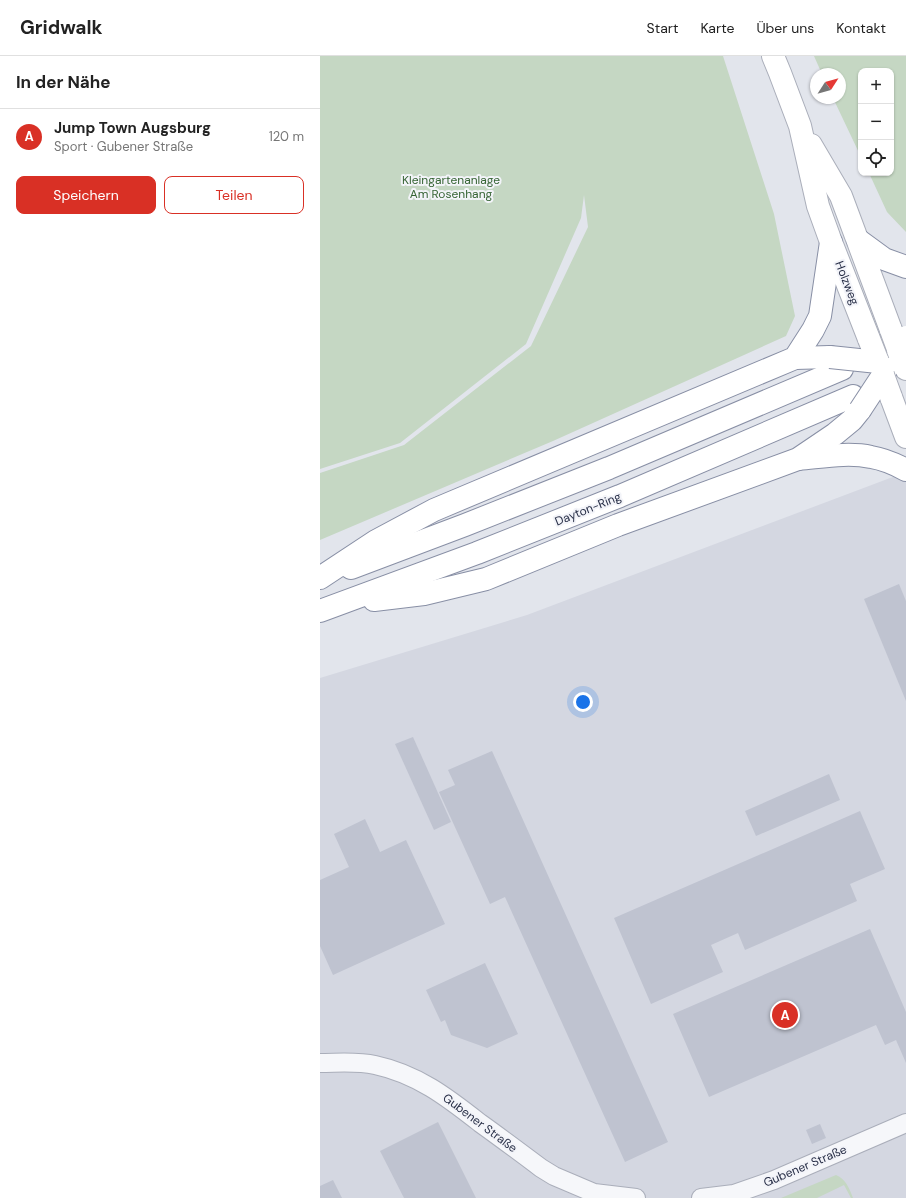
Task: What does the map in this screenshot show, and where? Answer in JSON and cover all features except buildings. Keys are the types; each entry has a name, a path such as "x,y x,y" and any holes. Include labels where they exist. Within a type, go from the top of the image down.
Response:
{"main road":[{"name":"Holzweg","path":"773,56 800,126 818,206 869,339 896,358"},
{"name":"Holzweg","path":"800,126 841,196 858,240 896,358 891,396 906,437"},
{"path":"858,240 884,259 906,267"},
{"path":"795,358 820,316 831,242"},
{"path":"320,579 376,541 434,510 795,358 836,363 896,358"},
{"path":"341,604 424,594 486,579 618,525 798,459 835,434 852,420 856,403 896,358"},
{"path":"320,579 465,525 609,468 836,363"},
{"name":"Dayton-Ring","path":"320,611 477,553 856,403"},
{"path":"798,459 861,455 891,463 906,470"}],"street":[{"name":"Gubener Straße","path":"320,1063 352,1062 395,1070 416,1079 455,1103 541,1168 554,1176 594,1193 636,1198"},
{"name":"Gubener Straße","path":"701,1198 734,1194 774,1180 906,1123"}],"shaded area":[{"path":"906,472 906,1198 320,1198 320,678 527,615"}],"green space":[{"name":"Kleingartenanlage Am Rosenhang","path":"320,56 723,56 774,214 795,316 786,336 553,441 320,540 320,473 404,445 531,346 588,227 584,195 581,218 526,344 400,443 320,469"},
{"path":"814,56 906,56 906,232 887,212 870,176 894,176 894,68 858,68 858,151 836,104 846,104 846,68 819,68"},
{"path":"836,1175 845,1181 853,1198 851,1198 844,1185 817,1198 781,1198"}],"place":[{"name":"Jump Town Augsburg","path":"785,1015"}]}
